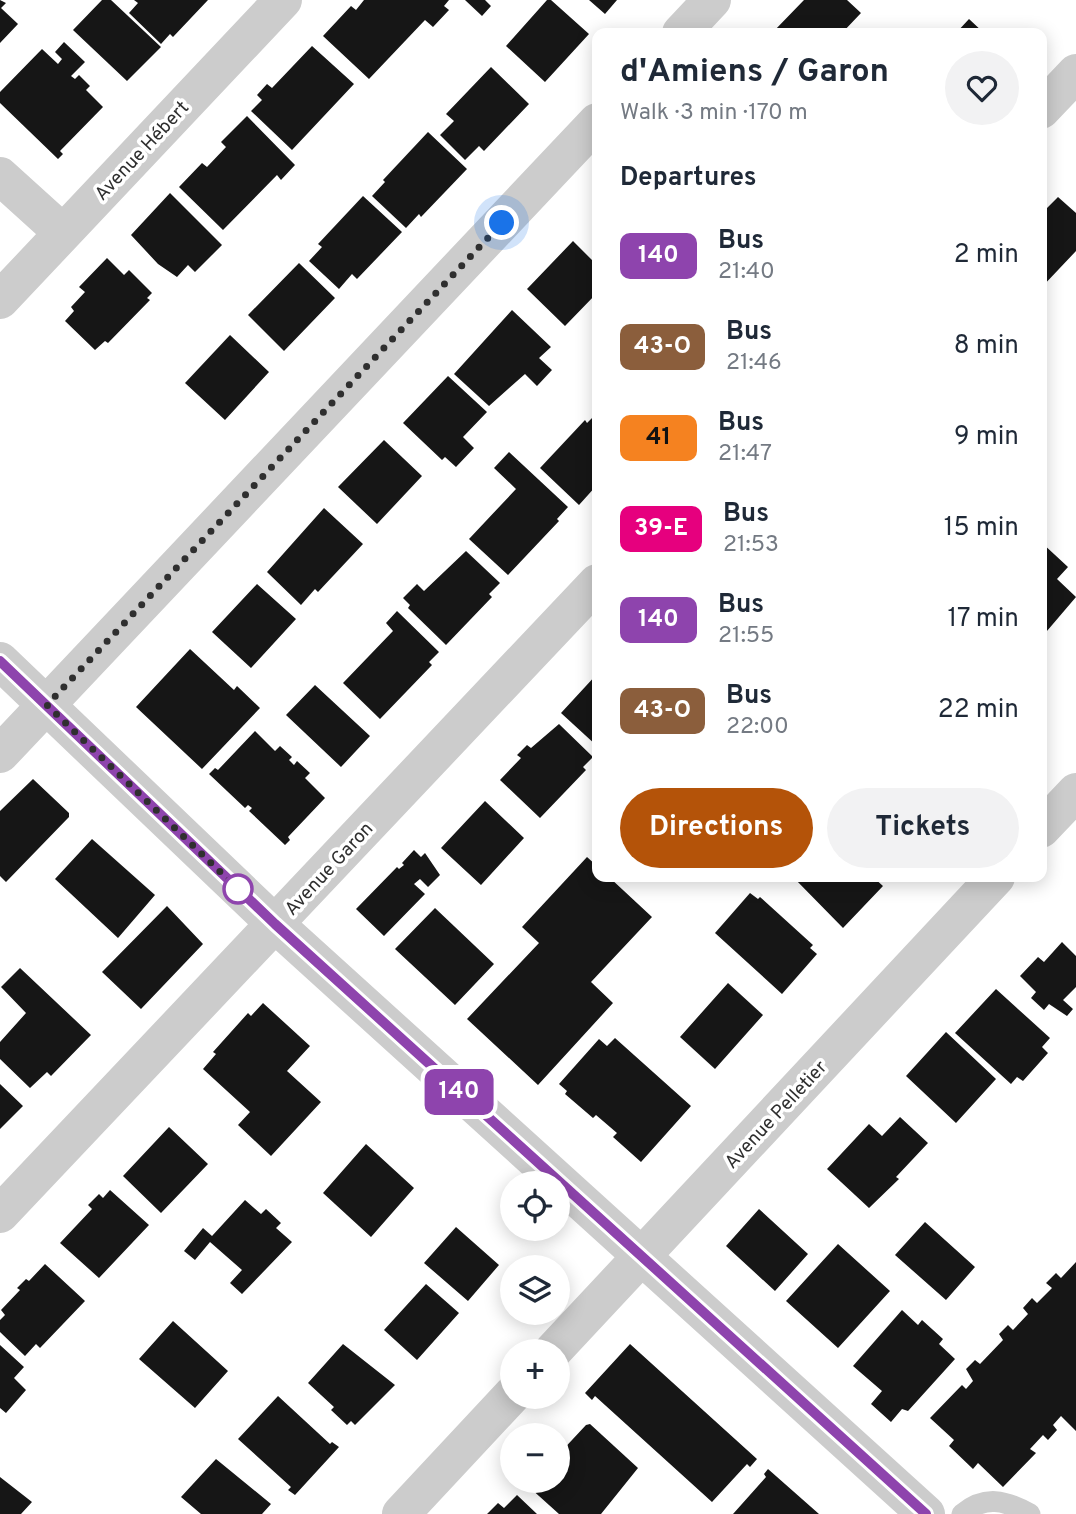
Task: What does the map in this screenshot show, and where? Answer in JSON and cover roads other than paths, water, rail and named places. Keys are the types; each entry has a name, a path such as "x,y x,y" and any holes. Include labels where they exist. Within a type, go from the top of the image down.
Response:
{"street":[{"name":"Avenue Hébert","path":"0,300 283,0"},
{"path":"686,28 712,0"},
{"path":"1047,104 1076,73"},
{"path":"0,754 592,127"},
{"path":"0,176 62,233"},
{"name":"Avenue Garon","path":"0,1214 592,588"},
{"path":"0,661 275,924 926,1514"},
{"path":"1047,823 1076,792"},
{"name":"Avenue Pelletier","path":"564,1339 991,882"},
{"path":"401,1514 500,1408"}],"lane":[{"path":"962,1514 979,1502 990,1500 1008,1503 1030,1514"}]}
